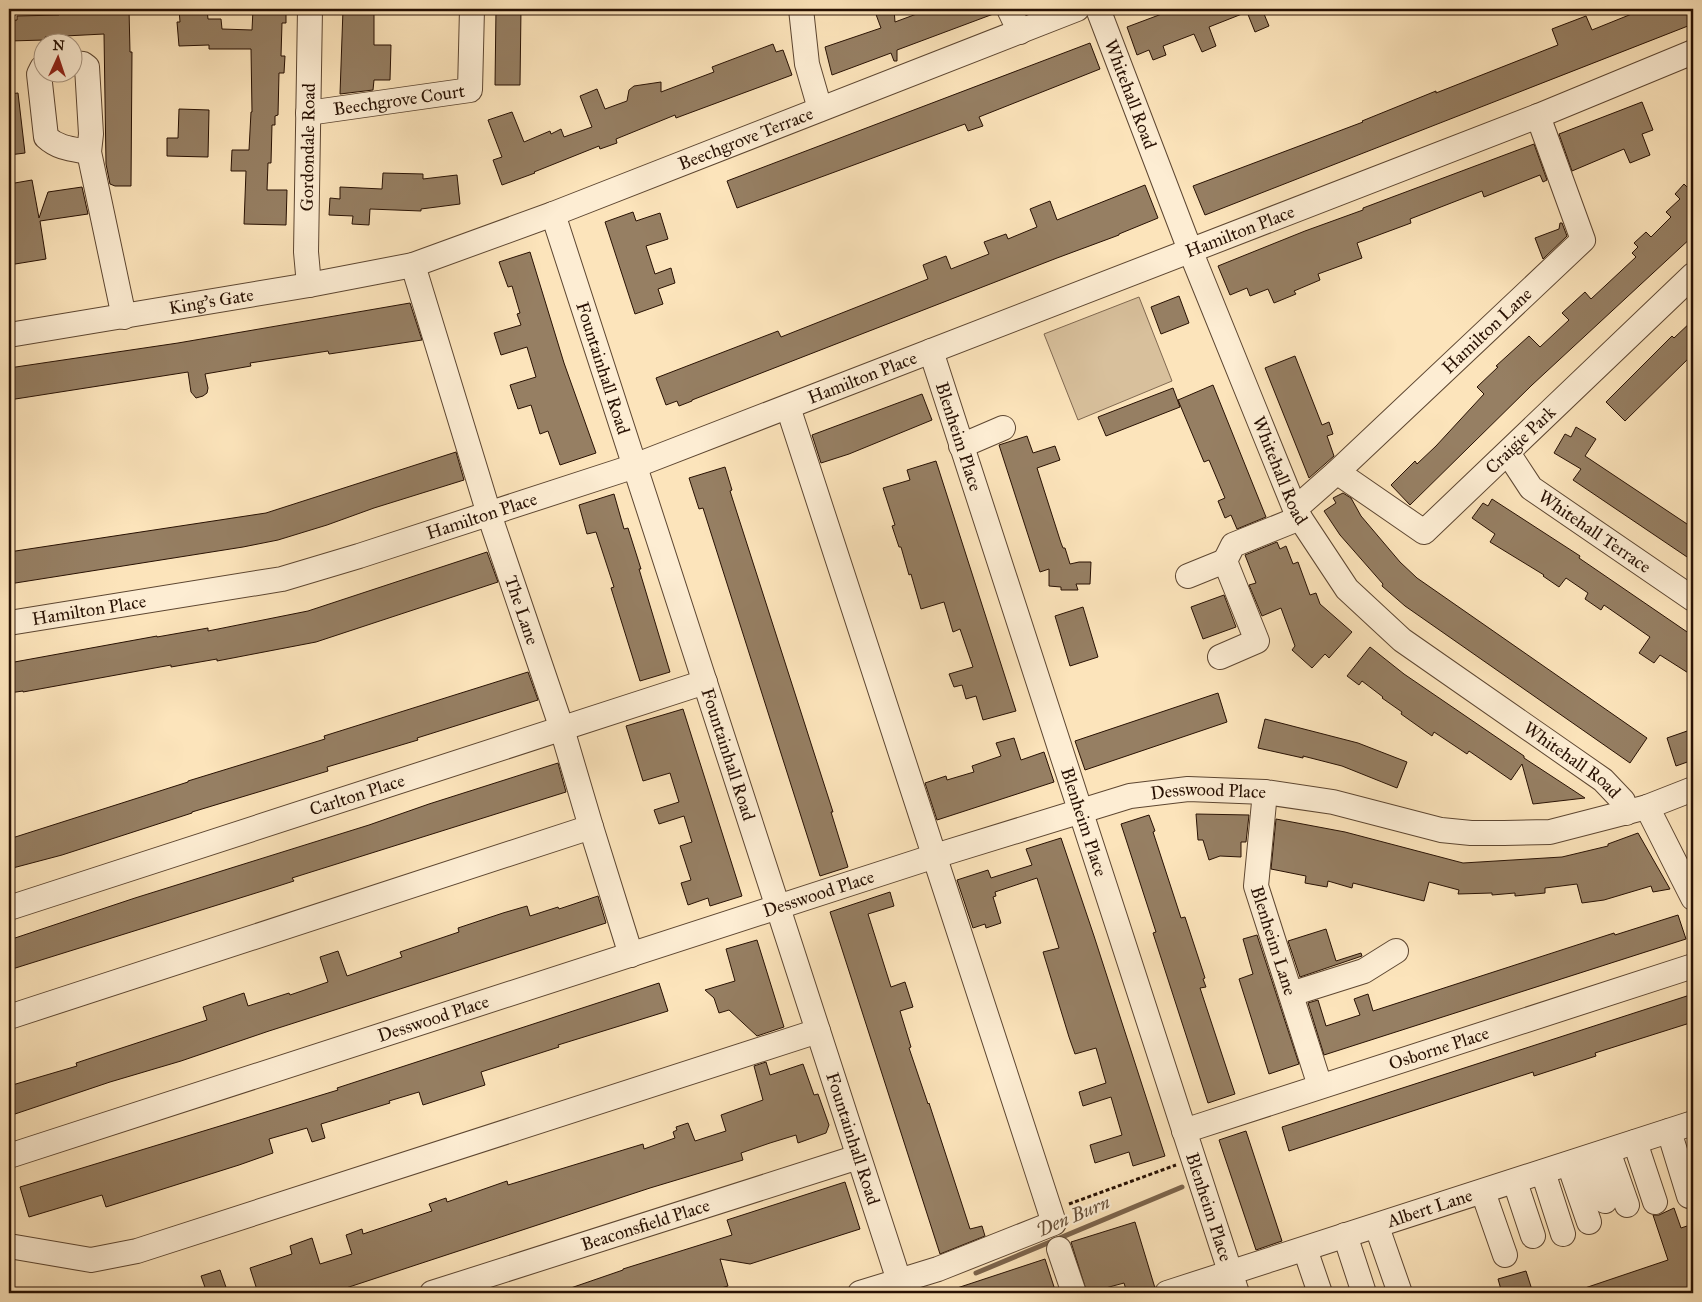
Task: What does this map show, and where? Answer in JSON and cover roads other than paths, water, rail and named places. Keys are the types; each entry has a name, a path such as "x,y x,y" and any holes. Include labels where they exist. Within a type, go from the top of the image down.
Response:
{"street":[{"name":"Gordondale Road","path":"309,285 306,252 310,9"},
{"name":"Beechgrove Court","path":"308,113 470,90 472,9"},
{"path":"486,72 487,9"},
{"path":"801,9 807,64 820,109"},
{"path":"1009,9 1020,32"},
{"name":"Beechgrove Terrace","path":"413,266 552,214 1077,9"},
{"name":"Whitehall Road","path":"1098,9 1190,250 1298,514 1347,589 1402,640 1602,780 1623,801 1636,810 1693,898"},
{"name":"Hamilton Place","path":"9,623 282,579 634,466 1538,116 1693,52"},
{"path":"82,64 87,67 91,134 89,152 124,317"},
{"path":"41,82 46,137 53,144 61,147 89,152"},
{"name":"Hamilton Lane","path":"1225,561 1232,545 1298,514 1337,472 1583,240 1538,116"},
{"name":"Fountainhall Road","path":"552,214 901,1287"},
{"name":"King's Gate","path":"9,334 124,317 413,266"},
{"name":"The Lane","path":"413,266 489,514 562,729 631,954"},
{"name":"Craigie Park","path":"1337,472 1424,532 1693,275"},
{"name":"Blenheim Place","path":"931,351 1234,1283"},
{"path":"788,407 1054,1223 901,1287 860,1293"},
{"path":"961,446 1003,428"},
{"name":"Whitehall Terrace","path":"1508,452 1531,488 1693,598"},
{"path":"1188,576 1225,561 1257,641 1220,656"},
{"name":"Carlton Place","path":"9,908 705,682"},
{"name":"Desswood Place","path":"9,1156 935,856 1130,796 1188,789 1265,792 1332,802 1441,830 1550,832 1636,810 1693,788"},
{"name":"Blenheim Lane","path":"1265,792 1256,886 1320,1086"},
{"path":"9,1017 591,827"},
{"path":"1291,994 1364,971 1396,951"},
{"name":"Osborne Place","path":"1184,1130 1693,966"},
{"path":"9,1246 91,1260 137,1251 818,1031"},
{"path":"1682,1127 1693,1156"},
{"path":"1682,1127 1689,1196"},
{"name":"Albert Lane","path":"1167,1293 1234,1283 1305,1249 1682,1127"},
{"path":"1635,1142 1655,1202"},
{"name":"Beaconsfield Place","path":"432,1293 858,1157"},
{"path":"1590,1157 1616,1203"},
{"path":"1589,1222 1590,1157"},
{"path":"1543,1172 1563,1234"},
{"path":"1515,1182 1533,1236"},
{"path":"1482,1192 1505,1255"},
{"path":"1377,1227 1400,1293"},
{"path":"1346,1235 1364,1293"},
{"path":"1059,1249 1074,1293"},
{"path":"1305,1249 1320,1293"}],"waterway":[{"name":"Den Burn","path":"976,1273 1182,1187"}]}
